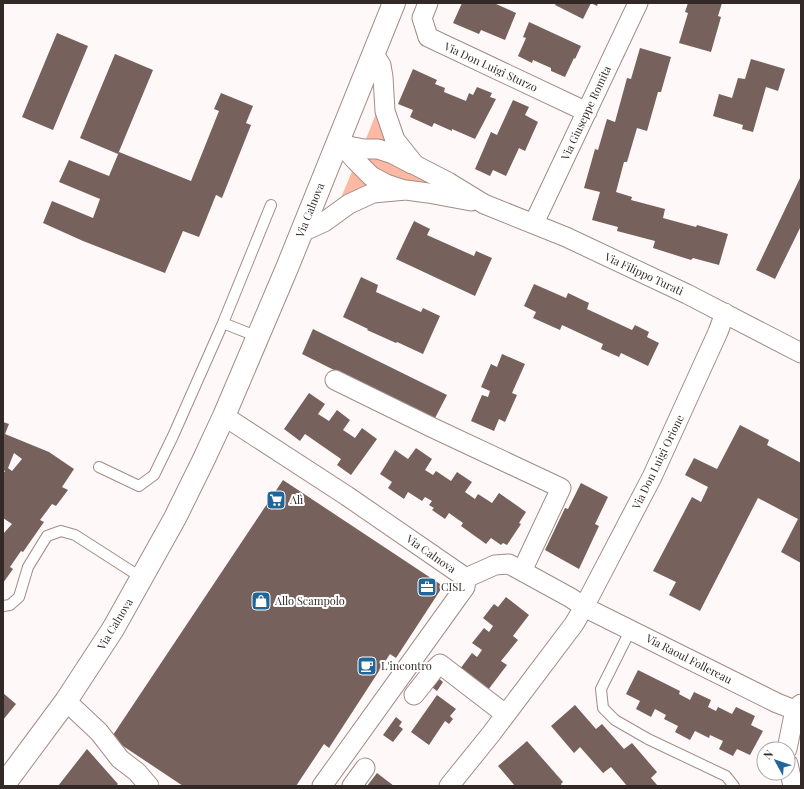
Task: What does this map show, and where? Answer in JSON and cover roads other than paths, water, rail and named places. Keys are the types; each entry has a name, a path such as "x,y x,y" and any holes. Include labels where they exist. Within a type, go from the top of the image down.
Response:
{"main road":[{"name":"Via Calnova","path":"3,786 66,701 113,629 175,518 224,416 258,337 394,3"}],"street":[{"name":"Via Don Luigi Sturzo","path":"428,3 422,18 428,37 587,112"},
{"name":"Via Giuseppe Romita","path":"534,223 638,3"},
{"name":"Via Filippo Turati","path":"373,52 380,65 383,77 384,111 395,140 415,165"},
{"name":"Via Filippo Turati","path":"336,144 378,150 393,154 448,182 484,204"},
{"name":"Via Filippo Turati","path":"336,144 347,151 371,176 386,184 406,190 484,204 534,223 799,347"},
{"name":"Via Filippo Turati","path":"302,232 324,222 349,204 373,193 406,190"},
{"name":"Via Don Luigi Orione","path":"449,786 491,734 574,624 584,607 652,477 718,332 725,313"},
{"path":"335,380 561,488 516,567"},
{"name":"Via Calnova","path":"224,416 347,496 466,578 465,587 322,786"},
{"path":"466,578 495,565 516,567 584,607"},
{"name":"Via Raoul Follereau","path":"584,607 777,703 798,707"},
{"path":"414,695 440,664 505,714"},
{"path":"66,701 99,732 120,759 143,779 157,786"},
{"path":"789,741 798,707"},
{"path":"352,786 365,768"}],"lane":[{"path":"99,467 139,486 154,475 223,323 271,205"},
{"path":"223,323 258,337"},
{"path":"3,606 10,605 19,598 28,567 47,536 61,531 76,535 142,578"},
{"path":"632,631 626,639 601,689 603,708 614,720 648,739 726,776 734,786"}],"place":[{"name":"Alì","path":"276,500"},
{"name":"CISL","path":"427,587"},
{"name":"Allo Scampolo","path":"261,601"},
{"name":"L'incontro","path":"367,666"}]}
